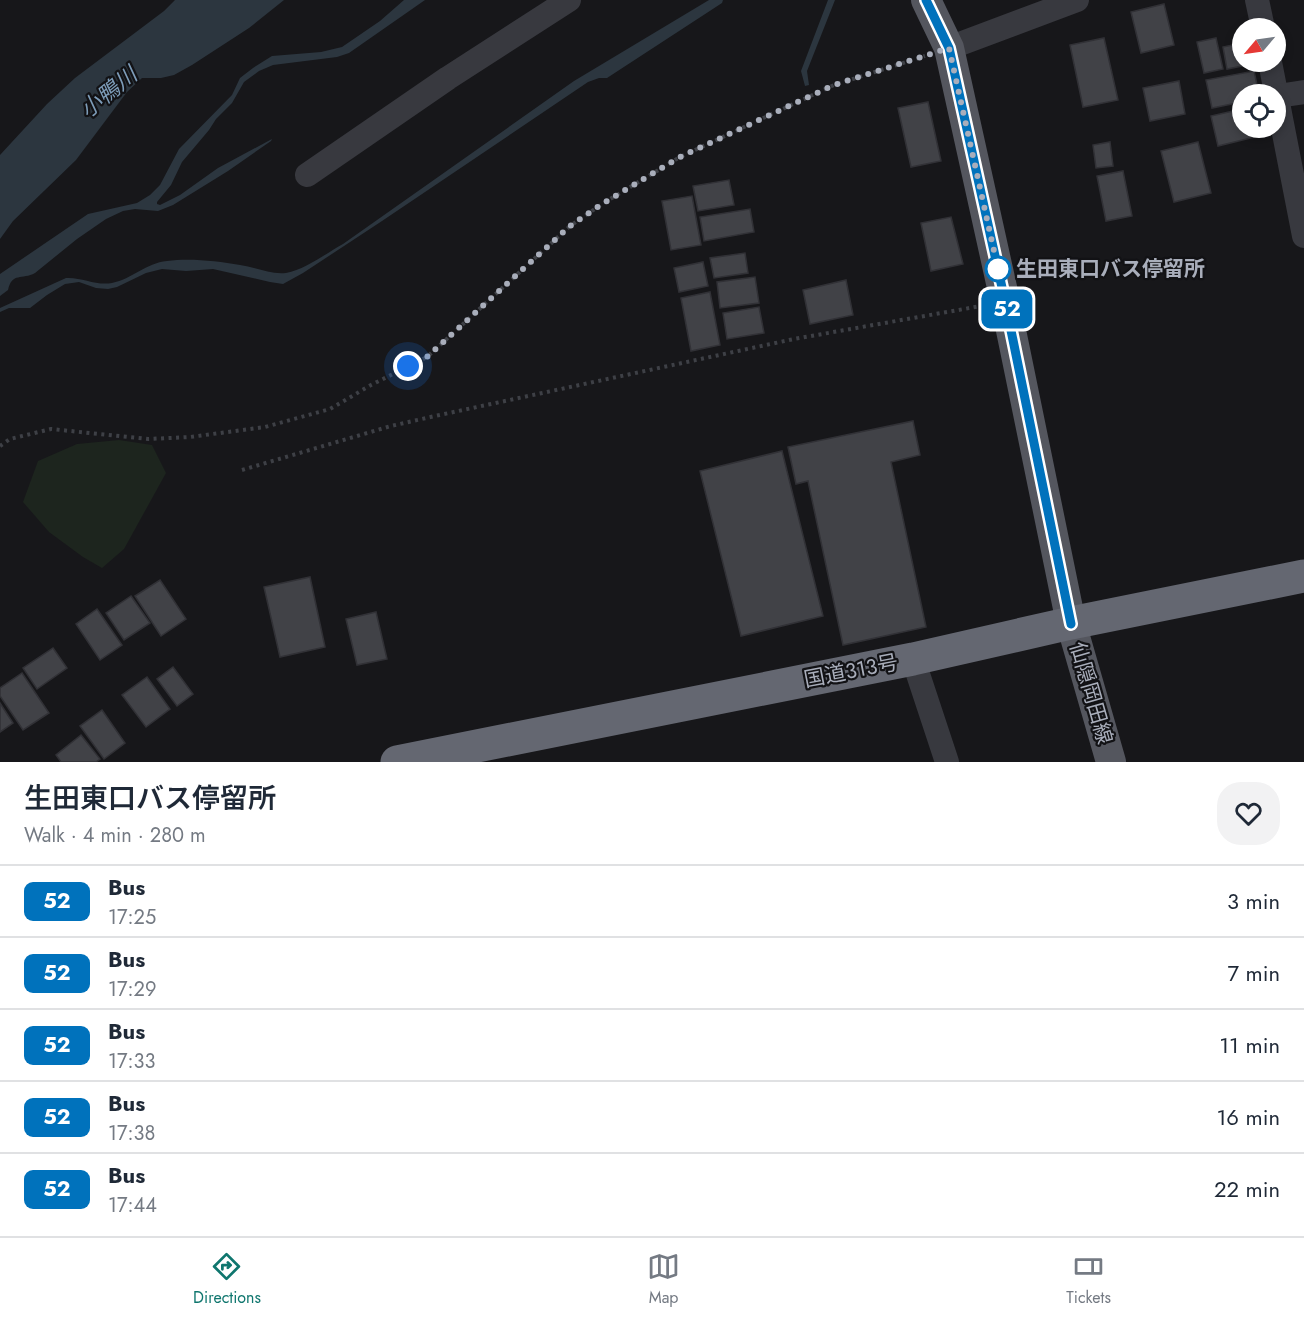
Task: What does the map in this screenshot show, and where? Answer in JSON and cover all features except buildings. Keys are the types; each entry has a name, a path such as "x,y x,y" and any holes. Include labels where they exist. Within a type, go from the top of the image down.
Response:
{"highway":[{"name":"国道313号","path":"397,762 474,754 1071,624 1304,576"}],"main road":[{"name":"仙隠岡田線","path":"926,0 949,48 1005,301 1071,624 1111,762"}],"street":[{"path":"307,175 448,78 569,0"},
{"path":"949,48 1077,0"},
{"path":"1257,0 1261,18"},
{"path":"1286,95 1304,92"},
{"path":"1286,134 1302,211 1304,236"},
{"path":"914,659 947,762"}],"path":[{"path":"0,446 10,439 51,429 148,439 190,437 265,427 330,409 427,357 570,226 680,157 834,85 949,48"},
{"path":"242,470 391,426 435,416 794,339 1005,301"}],"shaded area":[{"path":"119,440 152,445 166,473 124,549 102,568 49,532 23,502 38,461 77,444"}],"water":[{"name":"小鴨川","path":"175,0 284,0 249,28 174,75 142,78 127,92 76,160 13,221 0,239 0,155 47,104 75,78 164,11"},
{"path":"404,0 425,0 349,53 337,57 273,65 259,71 244,82 232,103 216,119 182,162 171,185 157,204 160,205 180,195 218,168 272,139 271,141 173,205 158,211 135,209 123,211 106,219 35,273 12,281 8,290 0,296 0,274 88,214 137,203 150,195 160,185 179,149 232,95 240,78 253,68 272,56 321,52 342,47 380,21"},
{"path":"709,0 723,0 722,3 607,78 588,82 382,221 283,284 213,269 186,271 162,269 146,273 108,289 96,288 79,282 65,284 30,308 9,308 0,312 0,308 66,278 112,283 159,262 213,261 280,273 301,268 343,244 574,81"},
{"path":"828,0 835,0 807,71 809,85 805,86 801,71"}],"bus line":[{"name":"52","path":"926,0 949,48 1005,301 1071,624"}],"place":[{"name":"生田東口バス停留所","path":"998,269"}],"route":[{"path":"408,366 427,357 570,226 680,157 834,85 949,48 1000,278 998,269"}]}
